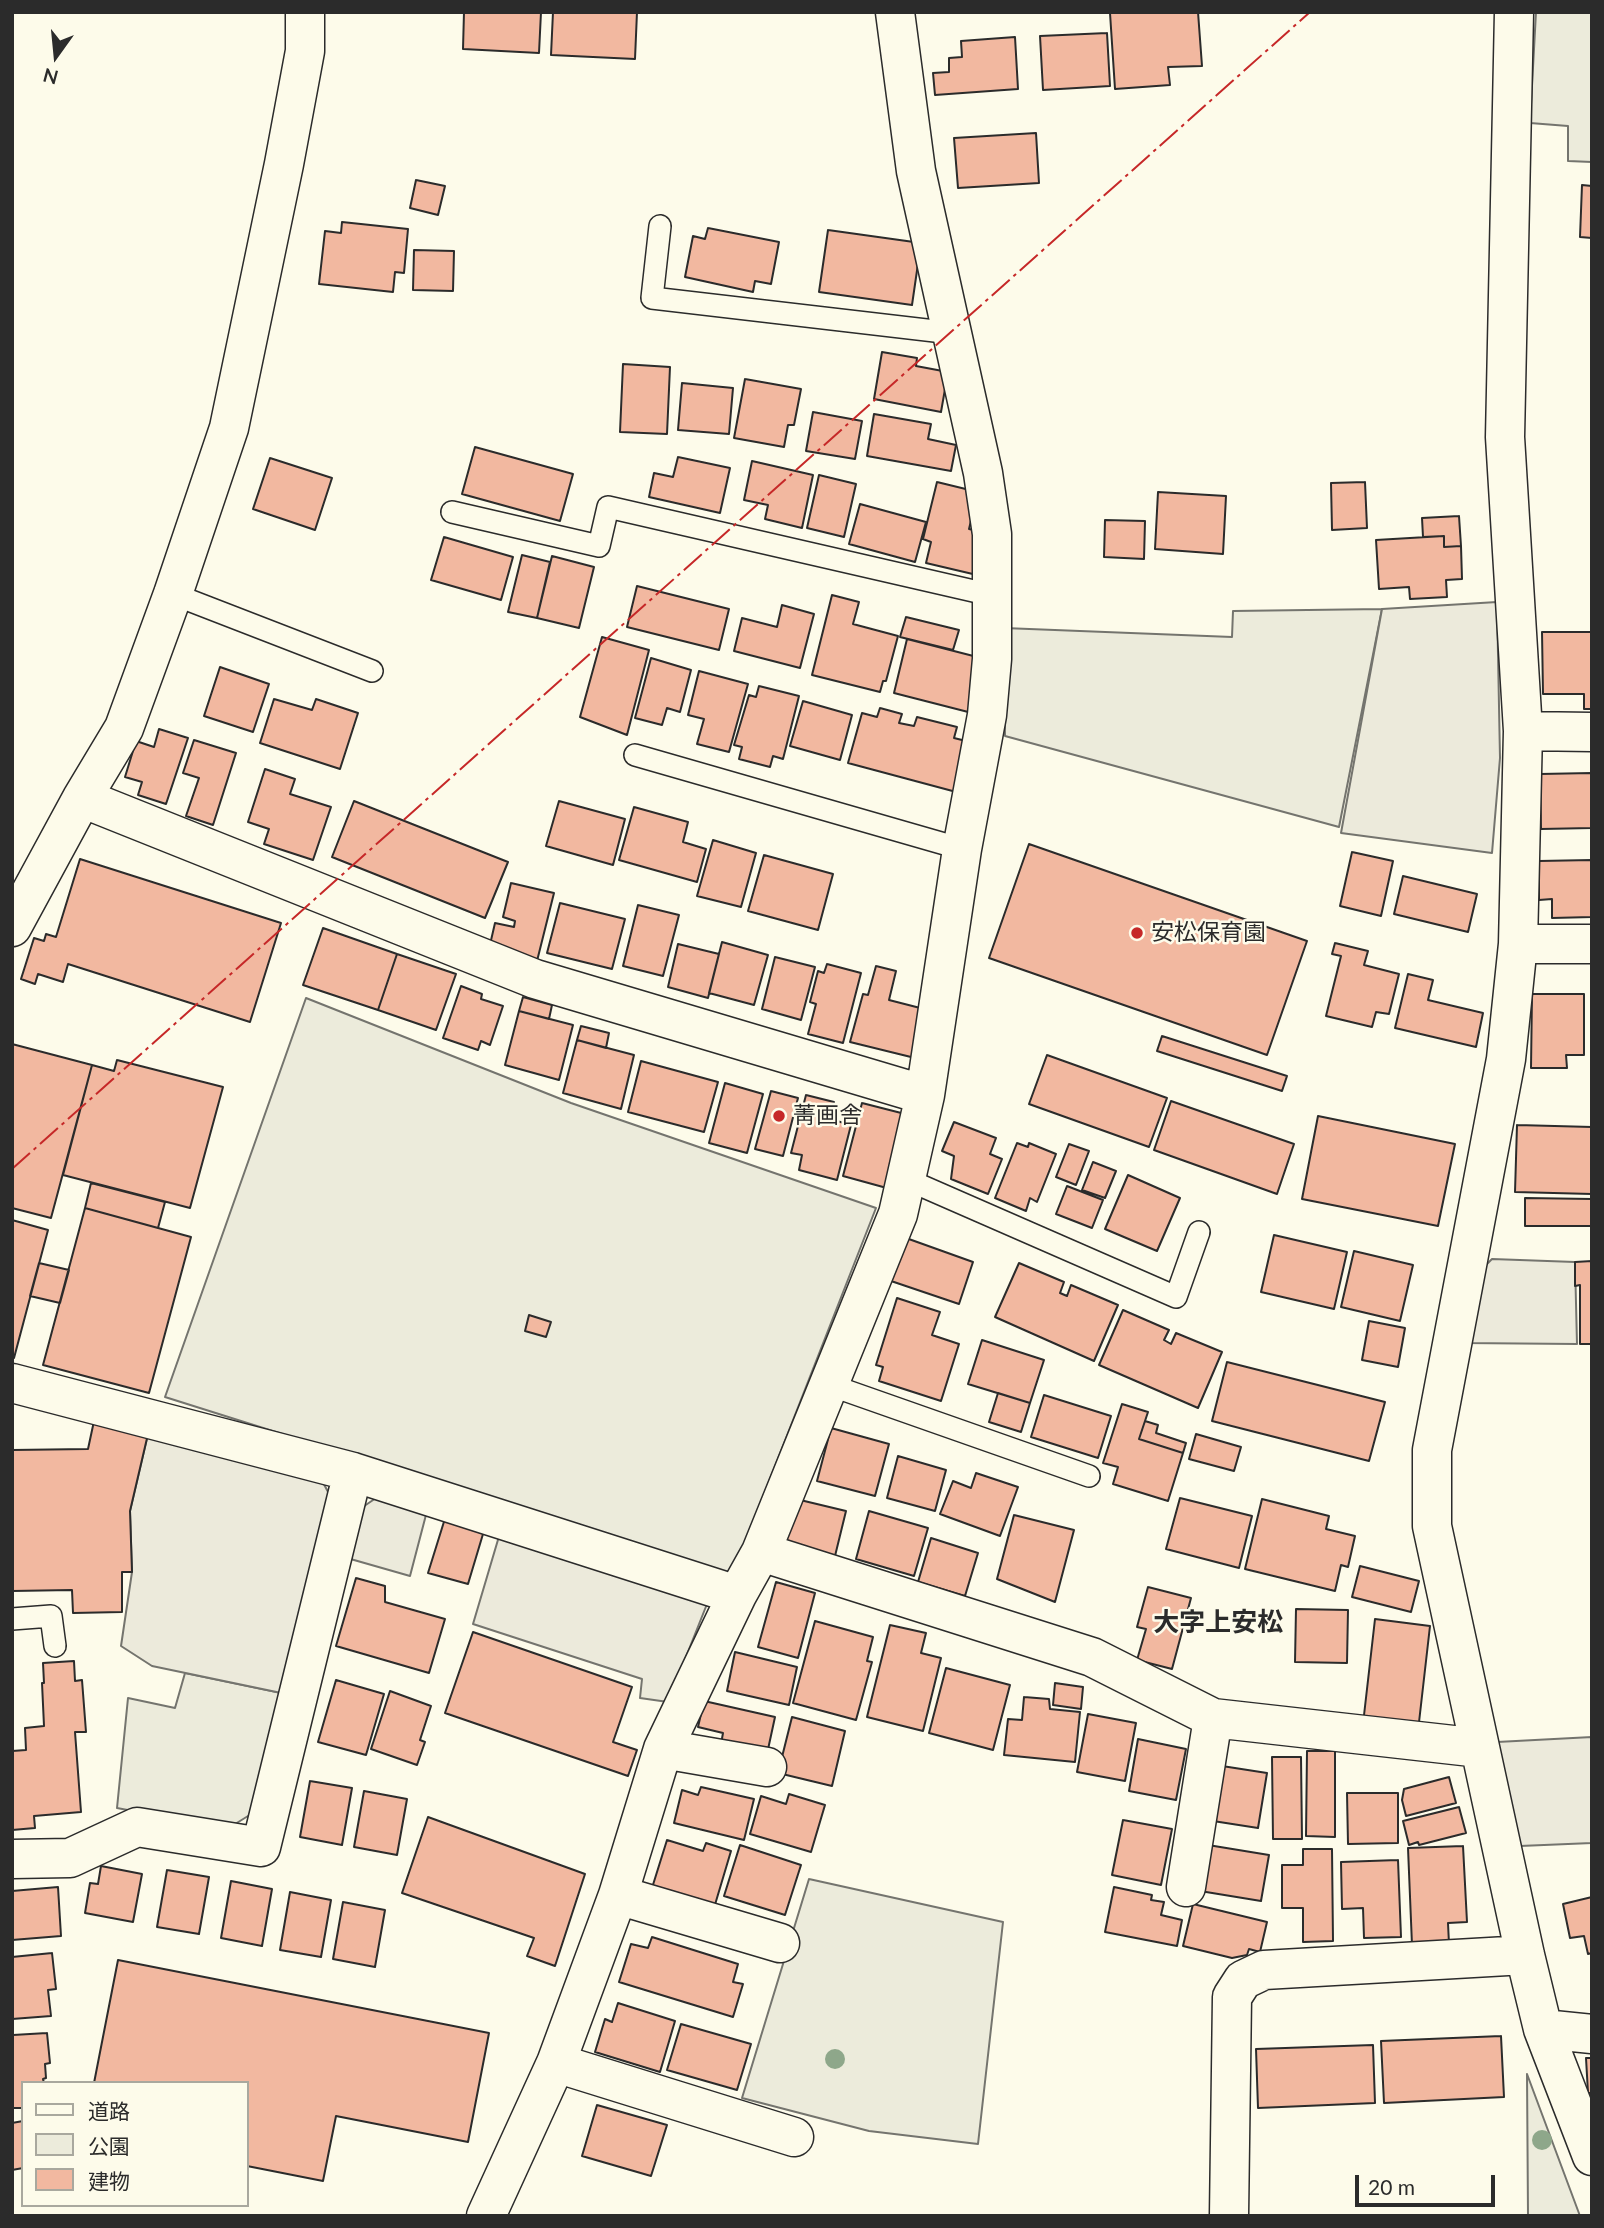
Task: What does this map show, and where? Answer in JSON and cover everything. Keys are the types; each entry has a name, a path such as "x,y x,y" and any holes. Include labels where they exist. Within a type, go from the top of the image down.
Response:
{"street":[{"path":"12,927 124,727 173,594 229,428 305,51 305,12"},
{"path":"486,2216 556,2063 618,1895 663,1749 737,1595 761,1552 898,1214 925,1095 962,849 987,715 992,659 992,534 983,473 916,172 895,12"},
{"path":"1514,12 1505,437 1523,732 1518,944 1506,1059 1432,1450 1432,1526 1543,2029 1592,2156"},
{"path":"1523,732 1592,732"},
{"path":"82,798 535,979 925,1095"},
{"path":"1518,944 1592,944"},
{"path":"12,1382 353,1472 737,1595"},
{"path":"12,1859 70,1858 137,1827 261,1847 353,1472"},
{"path":"761,1552 1092,1657 1213,1717 1480,1748"},
{"path":"1186,1887 1213,1717"},
{"path":"663,1749 767,1768"},
{"path":"618,1895 780,1943"},
{"path":"1229,2216 1231,1997 1243,1980 1264,1969 1525,1955"},
{"path":"1543,2029 1592,2034"},
{"path":"556,2063 794,2137"}],"lane":[{"path":"660,226 652,298 951,333"},
{"path":"452,512 599,546 608,507 991,595"},
{"path":"173,594 372,671"},
{"path":"635,755 962,849"},
{"path":"906,1180 1176,1297 1199,1232"},
{"path":"830,1385 1089,1476"},
{"path":"12,1619 51,1616 55,1646"}],"green space":[{"path":"1536,12 1592,12 1592,162 1568,161 1568,126 1530,123"},
{"path":"1382,609 1339,827 1005,736 1004,628 1232,637 1233,611"},
{"path":"306,998 571,1103 876,1208 732,1576 165,1397"},
{"path":"185,1673 286,1694 261,1808 227,1829 117,1808 128,1698 175,1708"},
{"path":"809,1879 1003,1922 978,2144 869,2131 742,2098"},
{"path":"1527,2074 1580,2216 1528,2216"}],"shaded area":[{"path":"1497,602 1500,758 1492,853 1341,833 1382,609"},
{"path":"1492,1259 1575,1262 1577,1344 1462,1343 1474,1277"},
{"path":"148,1434 320,1477 334,1503 286,1694 152,1666 121,1646 132,1572 130,1511"},
{"path":"376,1498 427,1511 410,1576 347,1558 357,1511"},
{"path":"500,1533 709,1599 668,1702 640,1698 642,1679 473,1624"},
{"path":"1592,1737 1592,1843 1520,1846 1497,1742"}],"building":[{"path":"464,12 541,12 539,53 463,49"},
{"path":"553,12 637,12 635,59 551,55"},
{"path":"1198,12 1202,66 1168,67 1170,85 1115,89 1110,13"},
{"path":"1107,33 1110,86 1043,90 1040,36"},
{"path":"1015,37 1018,89 935,95 933,73 949,72 949,58 962,57 961,41"},
{"path":"1036,133 1039,183 958,188 954,138"},
{"path":"416,180 445,186 438,215 410,208"},
{"path":"1582,185 1592,186 1592,238 1580,237"},
{"path":"342,222 408,229 404,273 395,272 393,292 319,284 325,231 341,233"},
{"path":"708,228 779,242 771,284 755,281 753,292 685,277 693,236 705,239"},
{"path":"828,230 921,243 912,305 819,292"},
{"path":"414,250 454,251 453,291 413,290"},
{"path":"882,352 917,358 916,366 948,372 941,412 874,399"},
{"path":"623,364 670,367 667,434 620,432"},
{"path":"745,379 801,389 794,425 788,425 784,447 734,438"},
{"path":"682,383 733,388 729,434 678,430"},
{"path":"813,412 862,421 855,459 806,451"},
{"path":"874,414 931,424 928,439 956,445 951,471 867,456"},
{"path":"475,447 573,474 560,521 462,494"},
{"path":"678,457 730,468 720,513 649,497 654,473 673,477"},
{"path":"270,458 332,478 315,530 253,509"},
{"path":"752,461 813,475 802,528 765,519 768,505 744,500"},
{"path":"819,475 856,484 844,537 807,528"},
{"path":"937,482 978,492 969,529 987,533 977,575 926,563 931,542 923,539"},
{"path":"1365,482 1367,528 1332,530 1331,483"},
{"path":"1158,492 1226,496 1223,554 1155,549"},
{"path":"860,504 926,522 915,562 849,544"},
{"path":"1459,516 1461,546 1444,547 1444,536 1423,537 1422,518"},
{"path":"1105,520 1145,521 1144,559 1104,557"},
{"path":"1444,536 1444,547 1461,546 1462,579 1446,580 1447,597 1410,599 1409,587 1379,589 1376,540"},
{"path":"444,537 513,557 501,600 431,580"},
{"path":"522,555 550,562 537,618 508,612"},
{"path":"552,556 594,567 579,628 537,618"},
{"path":"637,586 729,609 719,650 627,627"},
{"path":"832,595 859,602 853,624 898,636 886,681 883,681 880,692 812,675"},
{"path":"782,605 814,614 800,668 734,651 742,618 777,627"},
{"path":"906,617 959,630 953,650 900,637"},
{"path":"1542,632 1592,632 1592,709 1584,709 1584,694 1543,694"},
{"path":"602,637 649,650 627,735 580,717"},
{"path":"907,639 989,660 976,714 894,693"},
{"path":"651,658 691,670 680,712 667,708 662,725 635,718"},
{"path":"220,667 269,684 253,732 204,716"},
{"path":"699,671 748,684 729,752 697,744 704,719 688,715"},
{"path":"759,686 799,696 783,759 773,756 770,767 739,759 742,747 734,745 749,695 756,697"},
{"path":"274,699 312,710 316,699 358,713 340,769 260,743"},
{"path":"803,701 852,715 840,760 790,746"},
{"path":"880,708 902,714 899,723 914,726 917,717 957,727 954,738 974,743 960,793 848,763 862,713 877,717"},
{"path":"159,729 188,738 166,804 138,795 142,782 125,777 136,741 154,747"},
{"path":"194,740 236,753 213,825 186,816 199,778 183,773"},
{"path":"265,769 295,779 290,794 331,807 313,860 264,844 269,829 248,822"},
{"path":"1592,773 1592,828 1541,829 1540,774"},
{"path":"354,801 508,862 485,918 332,857"},
{"path":"559,801 625,819 613,865 546,846"},
{"path":"634,807 688,822 683,842 706,849 697,882 619,860"},
{"path":"713,840 756,853 741,907 697,896"},
{"path":"1029,844 1307,941 1267,1055 989,958"},
{"path":"1352,852 1393,861 1381,916 1340,906"},
{"path":"764,855 833,874 818,930 748,911"},
{"path":"80,859 281,923 250,1022 68,964 63,982 38,974 35,984 21,979 34,938 44,941 46,934 56,937"},
{"path":"1592,860 1592,917 1552,918 1552,899 1539,900 1539,861"},
{"path":"1403,876 1477,894 1468,932 1394,914"},
{"path":"511,883 554,893 537,961 489,949 495,923 514,927 515,921 503,917"},
{"path":"560,903 625,919 612,969 547,953"},
{"path":"638,905 679,915 663,976 623,966"},
{"path":"323,928 397,954 378,1010 303,985"},
{"path":"722,942 768,955 754,1005 709,993"},
{"path":"1335,943 1368,951 1364,965 1399,974 1389,1014 1376,1012 1372,1027 1326,1016 1341,956 1332,954"},
{"path":"678,944 719,954 708,998 668,987"},
{"path":"397,954 456,974 436,1030 378,1010"},
{"path":"775,957 815,967 801,1020 762,1009"},
{"path":"827,964 861,973 843,1043 808,1034 816,1004 810,1002 818,971 824,973"},
{"path":"876,966 896,971 889,1000 928,1010 915,1058 850,1042 863,994 868,995"},
{"path":"1408,974 1433,980 1428,1000 1483,1013 1476,1047 1395,1028"},
{"path":"461,986 482,994 481,999 503,1006 490,1045 481,1041 478,1050 443,1038"},
{"path":"1532,994 1584,994 1584,1055 1566,1055 1567,1068 1531,1068"},
{"path":"523,997 552,1005 549,1019 519,1011"},
{"path":"519,1011 573,1025 559,1080 505,1065"},
{"path":"581,1026 609,1033 606,1048 577,1040"},
{"path":"1162,1036 1287,1076 1282,1091 1157,1051"},
{"path":"577,1040 634,1055 621,1109 563,1093"},
{"path":"12,1044 92,1065 51,1218 12,1208"},
{"path":"1047,1055 1167,1098 1149,1147 1029,1104"},
{"path":"117,1060 223,1087 190,1208 63,1175 92,1065 114,1071"},
{"path":"641,1061 718,1082 704,1132 628,1112"},
{"path":"725,1083 763,1094 747,1153 709,1143"},
{"path":"771,1091 798,1098 783,1156 755,1149"},
{"path":"806,1095 834,1102 830,1119 851,1125 837,1180 799,1170 802,1155 791,1153"},
{"path":"1171,1101 1294,1144 1277,1194 1154,1150"},
{"path":"862,1103 913,1116 894,1190 843,1176"},
{"path":"1318,1116 1455,1144 1438,1226 1302,1199"},
{"path":"954,1122 996,1138 990,1154 1002,1159 988,1194 951,1179 954,1156 942,1151"},
{"path":"1517,1125 1592,1127 1592,1194 1515,1192"},
{"path":"1017,1143 1028,1147 1029,1143 1056,1154 1037,1202 1030,1198 1026,1211 995,1198"},
{"path":"1069,1144 1089,1151 1076,1185 1056,1177"},
{"path":"1093,1162 1116,1171 1105,1198 1082,1190"},
{"path":"1128,1175 1180,1198 1157,1251 1105,1229"},
{"path":"91,1183 165,1202 158,1228 85,1208"},
{"path":"1067,1186 1103,1200 1092,1228 1056,1214"},
{"path":"1525,1198 1592,1199 1592,1226 1525,1226"},
{"path":"85,1208 191,1237 149,1393 43,1365"},
{"path":"12,1220 48,1230 14,1358 12,1357"},
{"path":"1274,1235 1347,1252 1334,1309 1261,1292"},
{"path":"906,1238 973,1262 959,1304 891,1281"},
{"path":"1354,1251 1413,1265 1400,1321 1341,1307"},
{"path":"1592,1261 1592,1344 1580,1344 1580,1285 1575,1286 1575,1262"},
{"path":"39,1263 69,1270 60,1303 30,1296"},
{"path":"1019,1263 1064,1282 1060,1293 1067,1296 1071,1285 1118,1305 1094,1361 995,1317"},
{"path":"897,1298 940,1312 932,1335 959,1344 941,1401 879,1381 883,1367 876,1365"},
{"path":"1123,1310 1169,1330 1164,1340 1171,1344 1176,1333 1222,1352 1198,1408 1099,1365"},
{"path":"529,1315 551,1322 546,1337 525,1331"},
{"path":"1369,1321 1405,1328 1398,1367 1362,1360"},
{"path":"982,1340 1044,1360 1030,1403 968,1384"},
{"path":"1227,1362 1385,1402 1369,1461 1212,1421"},
{"path":"998,1393 1030,1403 1021,1432 989,1422"},
{"path":"1044,1395 1111,1416 1098,1458 1031,1437"},
{"path":"1122,1404 1148,1412 1139,1439 1183,1453 1168,1501 1113,1484 1118,1467 1103,1463"},
{"path":"94,1421 148,1434 130,1511 132,1572 122,1572 122,1612 73,1613 72,1590 12,1591 12,1450 88,1449"},
{"path":"1145,1421 1158,1425 1156,1433 1186,1443 1183,1453 1139,1439"},
{"path":"831,1428 889,1444 875,1496 817,1481"},
{"path":"1196,1434 1241,1447 1234,1471 1189,1459"},
{"path":"898,1456 946,1470 935,1511 887,1498"},
{"path":"976,1473 1018,1487 1000,1536 940,1514 953,1481 971,1488"},
{"path":"1180,1498 1252,1516 1239,1568 1166,1549"},
{"path":"796,1499 846,1511 835,1556 785,1544"},
{"path":"1262,1499 1329,1516 1326,1529 1355,1536 1348,1567 1341,1565 1335,1591 1245,1569"},
{"path":"869,1511 928,1528 914,1576 856,1559"},
{"path":"447,1512 486,1524 468,1584 428,1573"},
{"path":"1014,1515 1074,1530 1055,1602 997,1579"},
{"path":"931,1538 978,1553 965,1596 918,1582"},
{"path":"1360,1566 1419,1581 1411,1612 1352,1597"},
{"path":"356,1578 385,1586 385,1602 445,1619 429,1673 336,1646"},
{"path":"776,1582 815,1593 798,1658 758,1647"},
{"path":"1148,1587 1191,1598 1172,1669 1137,1660 1146,1629 1137,1627"},
{"path":"1296,1609 1348,1610 1347,1663 1295,1662"},
{"path":"1375,1619 1430,1626 1418,1731 1363,1724"},
{"path":"815,1621 873,1637 867,1661 872,1662 856,1720 793,1703"},
{"path":"890,1625 926,1633 921,1653 941,1658 923,1731 867,1717"},
{"path":"473,1632 632,1687 613,1742 637,1750 628,1776 445,1713"},
{"path":"735,1652 797,1667 789,1705 727,1691"},
{"path":"74,1661 75,1681 82,1680 86,1732 75,1732 81,1812 34,1816 35,1828 12,1830 12,1751 26,1750 25,1728 44,1726 43,1663"},
{"path":"946,1668 1010,1685 993,1750 929,1733"},
{"path":"336,1680 384,1694 366,1755 318,1742"},
{"path":"1055,1683 1083,1687 1081,1709 1053,1705"},
{"path":"390,1691 431,1706 420,1740 425,1742 417,1765 371,1749"},
{"path":"1024,1697 1049,1699 1050,1709 1080,1712 1075,1762 1004,1755 1008,1719 1022,1720"},
{"path":"704,1701 775,1717 767,1754 721,1744 723,1733 698,1727"},
{"path":"1088,1714 1136,1723 1125,1781 1077,1772"},
{"path":"792,1717 845,1731 832,1786 778,1773"},
{"path":"1138,1739 1186,1749 1176,1800 1129,1791"},
{"path":"1307,1751 1335,1751 1335,1837 1306,1836"},
{"path":"1272,1757 1301,1757 1302,1839 1273,1839"},
{"path":"1222,1766 1267,1773 1258,1828 1213,1821"},
{"path":"1449,1777 1456,1803 1406,1816 1402,1800 1404,1789"},
{"path":"310,1781 352,1788 342,1845 300,1837"},
{"path":"701,1787 754,1799 744,1840 674,1823 682,1790 698,1795"},
{"path":"364,1791 407,1799 397,1855 354,1847"},
{"path":"1347,1793 1398,1793 1398,1843 1348,1844"},
{"path":"789,1794 825,1805 811,1852 750,1834 761,1796 786,1804"},
{"path":"1459,1807 1466,1833 1409,1845 1403,1821"},
{"path":"428,1817 585,1874 555,1966 527,1956 534,1938 402,1893"},
{"path":"1123,1820 1172,1829 1161,1885 1112,1875"},
{"path":"667,1840 703,1851 706,1843 731,1851 714,1908 652,1888"},
{"path":"740,1845 801,1865 785,1915 724,1896"},
{"path":"1208,1845 1269,1855 1261,1901 1200,1891"},
{"path":"1463,1846 1467,1922 1448,1923 1449,1944 1412,1945 1408,1848"},
{"path":"1303,1849 1332,1849 1333,1941 1303,1942 1303,1908 1282,1908 1282,1865 1303,1865"},
{"path":"1398,1860 1401,1937 1364,1938 1363,1908 1342,1909 1341,1862"},
{"path":"101,1866 142,1874 133,1922 85,1913 90,1883 98,1884"},
{"path":"167,1870 209,1877 199,1934 157,1927"},
{"path":"231,1881 272,1889 262,1946 221,1938"},
{"path":"58,1887 61,1936 12,1940 12,1891"},
{"path":"1114,1887 1152,1895 1151,1900 1164,1902 1161,1915 1182,1920 1177,1946 1105,1932"},
{"path":"290,1892 331,1900 321,1957 280,1950"},
{"path":"1592,1897 1592,1953 1588,1954 1584,1936 1570,1938 1563,1904"},
{"path":"343,1902 385,1910 375,1967 333,1959"},
{"path":"1193,1904 1267,1922 1260,1952 1249,1949 1247,1955 1232,1958 1183,1946"},
{"path":"652,1937 738,1964 733,1982 743,1984 733,2017 619,1982 631,1944 648,1948"},
{"path":"52,1953 56,1989 48,1990 51,2016 12,2019 12,1957"},
{"path":"118,1960 489,2033 468,2142 336,2116 323,2181 248,2166 248,2081 94,2081"},
{"path":"618,2003 675,2021 660,2072 595,2052 605,2019 612,2022"},
{"path":"681,2024 751,2044 737,2090 667,2070"},
{"path":"47,2033 50,2063 45,2064 46,2078 44,2081 21,2081 21,2108 12,2108 13,2035"},
{"path":"1501,2036 1504,2097 1384,2103 1381,2041"},
{"path":"1373,2045 1375,2103 1258,2108 1256,2049"},
{"path":"1586,2058 1592,2058 1592,2093 1588,2093"},
{"path":"597,2105 667,2125 651,2176 582,2156"},
{"path":"21,2121 21,2168 12,2170 12,2123"}],"power":[{"path":"12,1169 1310,12"}],"place":[{"name":"安松保育園","path":"1137,933"},
{"name":"菁画舎","path":"779,1116"}],"district":[{"name":"大字上安松","path":"1218,1623"}]}
